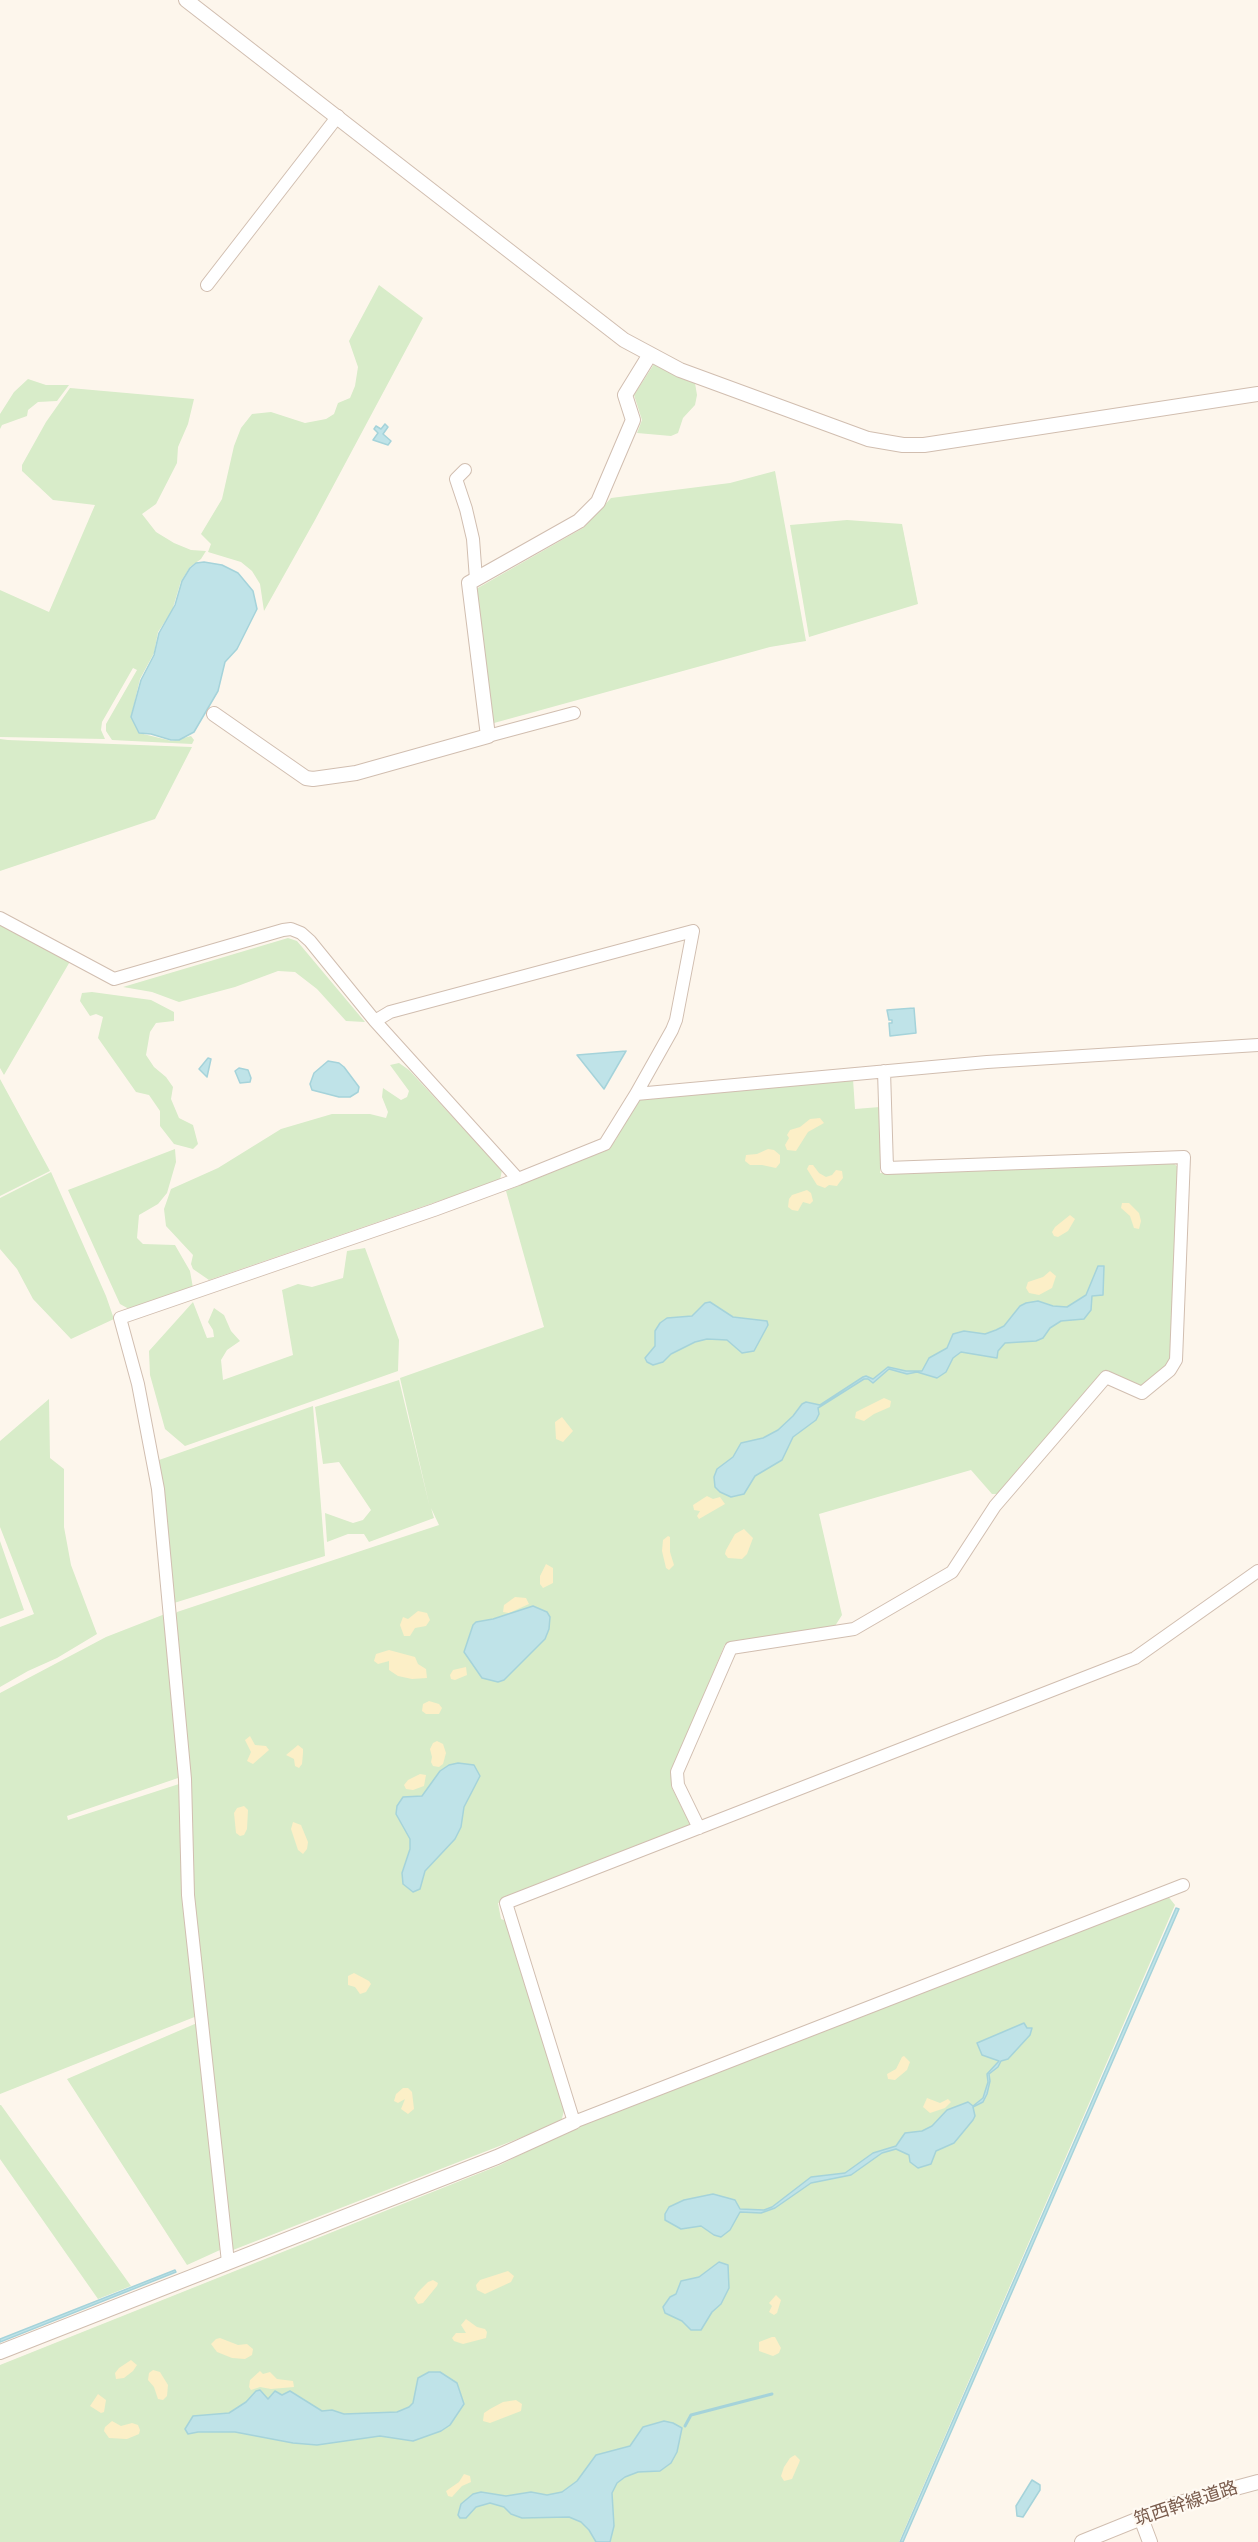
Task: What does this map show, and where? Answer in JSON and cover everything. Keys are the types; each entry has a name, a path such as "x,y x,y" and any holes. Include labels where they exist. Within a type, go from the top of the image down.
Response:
{"street":[{"path":"186,0 624,340 649,356 680,370 868,439 903,445 924,445 1258,394"},
{"path":"207,285 338,117"},
{"path":"488,736 469,584 579,521 598,502 600,492 633,420 626,395 649,356"},
{"path":"465,470 456,479 473,539 476,579"},
{"path":"214,714 306,778 313,779 356,773 574,713"},
{"path":"0,918 114,979 291,929 310,941 375,1021 518,1179"},
{"path":"228,2262 188,1895 185,1779 158,1489 138,1384 120,1318 518,1179 605,1144 636,1094 676,1020 693,931 390,1012 375,1021"},
{"path":"636,1094 987,1062 1258,1045"},
{"path":"699,1828 678,1785 677,1772 730,1648 854,1629 952,1572 995,1506 1106,1377 1142,1393 1170,1370 1176,1360 1184,1157 887,1168 884,1071"},
{"path":"574,2122 506,1903 1135,1658 1258,1571"},
{"path":"0,2352 497,2157 574,2122 1184,1885"},
{"name":"筑西幹線道路","path":"1082,2542 1204,2495 1258,2482"},
{"path":"1141,2518 1150,2542"}],"green space":[{"path":"379,285 423,318 264,611 260,584 252,571 241,562 208,552 211,544 201,534 222,499 234,446 241,428 252,414 271,412 305,423 326,419 334,414 338,403 350,398 355,386 358,367 349,341"},
{"path":"654,364 695,383 697,395 695,405 683,418 678,433 671,436 637,433 642,420 634,395"},
{"path":"28,379 46,385 69,385 57,401 38,402 28,410 27,416 2,425 0,429 0,414 14,392"},
{"path":"70,388 194,399 188,424 178,447 177,463 156,504 142,514 156,532 174,543 191,550 206,551 201,559 190,567 181,581 172,611 158,632 154,653 140,679 131,717 139,733 172,741 191,736 194,740 192,744 112,740 106,731 106,724 137,670 133,668 102,722 101,730 105,739 0,737 0,590 49,612 95,505 53,500 22,471 22,465 46,422"},
{"path":"775,471 806,641 770,647 494,723 476,589 583,528 611,498 730,483"},
{"path":"847,520 902,524 918,604 809,637 790,525"},
{"path":"0,739 192,747 155,819 0,871"},
{"path":"0,921 72,958 4,1075 0,1068"},
{"path":"288,938 297,941 365,1022 346,1021 317,989 295,972 278,971 235,987 179,1002 152,992 123,987"},
{"path":"92,992 151,1000 174,1012 174,1021 156,1023 150,1032 146,1055 173,1087 171,1099 179,1118 193,1125 198,1144 193,1149 174,1144 160,1126 160,1111 149,1095 136,1092 98,1038 103,1017 96,1014 90,1016 80,1001 82,993"},
{"path":"399,1063 409,1070 502,1170 500,1180 209,1280 193,1269 191,1264 193,1255 166,1226 164,1209 171,1189 218,1168 281,1129 332,1114 370,1114 386,1118 388,1112 382,1097 383,1088 401,1100 407,1097 409,1091 390,1065"},
{"path":"0,1079 50,1171 0,1196"},
{"path":"853,1079 855,1109 880,1107 880,1173 1173,1163 1178,1167 1170,1359 1166,1367 1144,1387 1138,1387 1105,1370 999,1494 992,1494 971,1470 819,1514 842,1615 835,1626 725,1644 671,1774 671,1786 691,1826 498,1903 501,1919 507,1921 564,2111 561,2122 233,2250 193,1896 175,1615 177,1612 439,1525 431,1508 434,1518 369,1542 364,1534 348,1534 327,1542 325,1513 353,1523 363,1520 371,1510 339,1462 323,1464 315,1407 399,1380 430,1508 400,1378 544,1327 506,1191 607,1148 615,1141 638,1098"},
{"path":"175,1149 176,1162 167,1193 158,1204 139,1215 137,1238 143,1244 175,1245 190,1271 193,1288 129,1309 120,1304 68,1190"},
{"path":"51,1172 114,1319 71,1339 33,1299 17,1269 0,1249 0,1198"},
{"path":"365,1248 399,1340 398,1371 185,1446 165,1429 150,1375 149,1351 193,1302 207,1338 214,1337 208,1322 214,1308 224,1315 231,1331 240,1341 227,1350 221,1360 223,1380 293,1355 282,1290 298,1284 312,1287 343,1278 347,1251"},
{"path":"49,1399 50,1458 64,1469 64,1527 71,1565 97,1634 57,1658 0,1687 0,1627 34,1614 0,1527 0,1441"},
{"path":"313,1406 325,1556 174,1603 159,1460"},
{"path":"0,1541 24,1610 0,1619"},
{"path":"165,1614 178,1778 67,1816 68,1820 179,1784 183,1894 197,2016 0,2094 0,1693 106,1637"},
{"path":"1167,1895 1175,1905 899,2542 0,2542 0,2365 500,2165 567,2131"},
{"path":"197,2023 220,2250 187,2265 67,2079"},
{"path":"0,2105 131,2286 98,2299 0,2159"}],"sand":[{"path":"820,1118 824,1123 808,1132 796,1151 787,1150 785,1145 790,1130 800,1127 810,1119"},
{"path":"768,1149 780,1155 780,1163 776,1168 750,1165 745,1161 746,1155 757,1154"},
{"path":"809,1165 813,1165 819,1173 826,1177 832,1175 836,1170 842,1171 843,1178 837,1186 829,1185 825,1188 817,1185 807,1169"},
{"path":"807,1190 811,1193 813,1201 810,1204 803,1202 798,1211 788,1207 792,1195"},
{"path":"1122,1203 1129,1203 1139,1213 1141,1221 1139,1229 1134,1228 1130,1216 1121,1208"},
{"path":"1070,1215 1075,1219 1068,1231 1058,1237 1054,1236 1052,1232 1055,1227"},
{"path":"1050,1271 1056,1276 1052,1288 1039,1295 1029,1293 1026,1288 1028,1282 1043,1277"},
{"path":"884,1398 891,1401 890,1407 864,1421 855,1418 856,1412"},
{"path":"562,1417 573,1431 563,1442 556,1439 555,1422"},
{"path":"707,1496 713,1499 720,1497 725,1504 699,1519 697,1516 700,1511 694,1510 693,1505"},
{"path":"744,1529 753,1538 747,1554 742,1559 728,1558 725,1554 726,1550 735,1534"},
{"path":"668,1536 674,1565 669,1570 666,1568 662,1551 663,1540"},
{"path":"546,1564 553,1568 553,1583 543,1588 540,1584 540,1576"},
{"path":"515,1597 526,1598 529,1604 509,1613 503,1612 504,1605"},
{"path":"418,1611 427,1613 430,1620 426,1626 415,1628 410,1636 404,1636 400,1625 403,1617 408,1619"},
{"path":"389,1650 415,1657 418,1664 426,1669 427,1678 412,1679 398,1676 389,1670 389,1661 378,1664 374,1661 376,1654"},
{"path":"466,1667 467,1675 455,1680 451,1679 450,1675 453,1670"},
{"path":"429,1701 439,1704 442,1708 439,1714 426,1714 422,1711 423,1704"},
{"path":"250,1736 255,1745 266,1746 269,1750 253,1764 247,1761 251,1752 245,1740"},
{"path":"437,1741 443,1744 446,1753 443,1764 439,1767 433,1766 431,1762 430,1749"},
{"path":"298,1745 303,1749 302,1764 299,1768 295,1766 294,1759 286,1755"},
{"path":"420,1774 426,1775 424,1786 413,1790 406,1789 404,1785 408,1780"},
{"path":"244,1806 248,1810 247,1829 244,1835 240,1836 236,1833 234,1813 237,1808"},
{"path":"293,1822 301,1825 308,1842 303,1854 298,1850 291,1829"},
{"path":"354,1973 371,1984 366,1992 360,1994 355,1987 348,1985 348,1976"},
{"path":"904,2056 910,2062 907,2070 895,2080 888,2079 887,2074 896,2069"},
{"path":"403,2088 408,2088 412,2092 414,2109 408,2114 401,2109 405,2099 398,2103 394,2101 396,2094"},
{"path":"927,2098 940,2103 948,2099 951,2102 945,2108 930,2113 923,2107"},
{"path":"508,2271 514,2276 511,2282 485,2294 477,2290 476,2285 480,2280"},
{"path":"433,2280 438,2283 437,2286 423,2303 418,2304 414,2298 428,2282"},
{"path":"776,2295 781,2300 777,2313 774,2315 769,2312 772,2306 769,2303"},
{"path":"466,2319 477,2327 485,2329 486,2338 463,2344 454,2341 452,2338 456,2333 466,2333 461,2325"},
{"path":"775,2337 781,2348 779,2353 773,2356 759,2351 759,2342"},
{"path":"220,2338 238,2345 247,2344 253,2349 252,2355 245,2359 232,2358 217,2352 211,2344"},
{"path":"131,2360 137,2365 133,2371 124,2378 116,2379 115,2373"},
{"path":"153,2370 160,2372 168,2385 167,2396 163,2400 158,2399 154,2387 148,2380 149,2373"},
{"path":"260,2371 263,2374 270,2372 277,2379 293,2381 294,2387 271,2389 260,2387 251,2390 250,2380"},
{"path":"98,2394 106,2400 104,2412 101,2413 90,2406"},
{"path":"516,2400 522,2404 521,2411 490,2423 483,2421 484,2413 490,2409 503,2402"},
{"path":"112,2421 121,2426 132,2423 138,2425 139,2434 127,2439 109,2438 104,2431"},
{"path":"795,2455 800,2460 799,2463 792,2479 784,2481 781,2476 784,2467"},
{"path":"464,2474 470,2476 471,2482 462,2486 452,2497 448,2496 446,2491 459,2482"}],"water":[{"path":"385,424 388,427 383,434 391,441 388,445 373,440 378,433 374,429 376,426 381,429"},
{"path":"196,563 222,565 238,573 253,591 257,609 237,649 225,662 218,691 194,732 179,740 139,733 131,717 141,680 154,655 159,633 175,605 182,581 190,568"},
{"path":"914,1008 916,1033 890,1036 889,1023 892,1023 892,1020 889,1020 887,1010"},
{"path":"626,1051 604,1089 577,1055"},
{"path":"208,1058 211,1059 207,1077 199,1069"},
{"path":"328,1061 339,1063 344,1067 359,1087 358,1092 350,1097 339,1097 312,1090 310,1084 314,1073"},
{"path":"239,1068 248,1070 250,1082 240,1083 235,1071"},
{"path":"1098,1266 1104,1266 1103,1295 1092,1296 1091,1310 1084,1319 1061,1321 1050,1328 1043,1338 1036,1341 1005,1343 998,1351 997,1358 961,1352 953,1358 946,1372 937,1378 917,1372 907,1374 889,1369 873,1383 864,1379 818,1408 819,1414 816,1420 793,1437 782,1460 755,1476 744,1494 731,1497 715,1487 714,1477 717,1469 733,1457 741,1443 763,1438 778,1430 802,1404 806,1402 820,1405 863,1377 873,1379 888,1367 906,1371 922,1371 929,1358 947,1348 953,1334 964,1331 985,1334 996,1330 1004,1326 1020,1306 1026,1303 1038,1301 1053,1306 1067,1307 1086,1295"},
{"path":"710,1302 733,1317 767,1321 768,1325 754,1351 742,1353 727,1340 707,1339 695,1342 671,1354 663,1362 653,1365 647,1362 645,1358 655,1346 655,1331 660,1323 667,1318 692,1316 705,1303"},
{"path":"533,1606 547,1612 550,1617 545,1639 504,1680 498,1682 482,1678 464,1652 473,1625 476,1622"},
{"path":"458,1763 474,1765 480,1776 464,1807 461,1827 455,1839 425,1871 420,1889 413,1892 403,1884 402,1873 410,1849 410,1839 396,1814 397,1806 403,1797 422,1796 440,1771 449,1765"},
{"path":"1176,1908 1179,1909 903,2542 900,2542"},
{"path":"1024,2023 1027,2028 1032,2028 1030,2035 1008,2059 1001,2061 998,2067 989,2074 987,2094 983,2102 973,2107 975,2116 973,2120 954,2143 936,2151 931,2164 918,2168 910,2162 909,2155 896,2149 882,2153 851,2175 811,2183 775,2208 761,2213 740,2212 730,2230 721,2237 701,2226 681,2229 665,2220 669,2207 684,2200 713,2194 735,2200 740,2209 764,2210 772,2207 811,2177 845,2173 873,2153 896,2146 905,2133 922,2131 932,2126 947,2110 968,2102 973,2106 983,2098 988,2082 987,2074 999,2061 982,2055 977,2043"},
{"path":"719,2262 728,2265 729,2288 721,2304 712,2312 701,2330 691,2330 682,2321 665,2313 663,2307 670,2297 676,2294 681,2281 699,2277"},
{"path":"175,2270 176,2272 0,2342 0,2339"},
{"path":"429,2372 440,2372 457,2383 464,2404 450,2425 441,2431 413,2441 380,2436 317,2445 235,2432 188,2434 185,2429 193,2416 229,2413 260,2390 268,2399 275,2391 282,2395 290,2391 322,2411 332,2410 344,2414 397,2412 413,2403 418,2378"},
{"path":"664,2421 682,2428 677,2452 671,2463 660,2471 638,2472 617,2483 612,2493 614,2526 610,2542 596,2542 581,2522 569,2517 522,2518 511,2514 504,2507 490,2503 476,2507 466,2518 460,2518 458,2515 461,2504 473,2494 481,2492 506,2496 531,2492 547,2495 562,2492 577,2481 596,2455 630,2446 643,2427"},
{"path":"1032,2480 1040,2485 1040,2490 1023,2517 1017,2516 1016,2506"}],"waterway":[{"path":"685,2426 691,2415 772,2394"}]}
